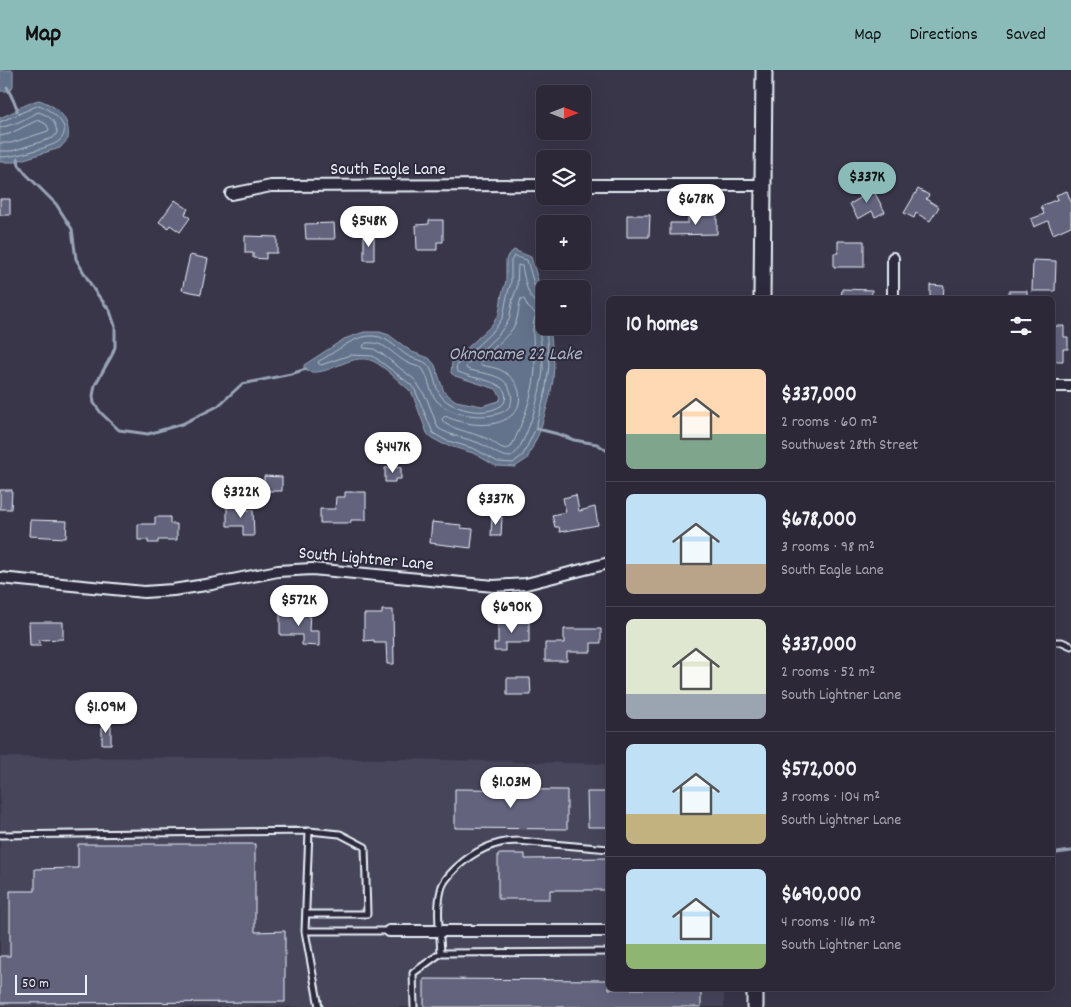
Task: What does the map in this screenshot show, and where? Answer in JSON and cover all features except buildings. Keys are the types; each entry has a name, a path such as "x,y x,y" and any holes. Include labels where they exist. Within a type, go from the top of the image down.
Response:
{"street":[{"path":"762,296 764,70"},
{"name":"South Eagle Lane","path":"231,194 271,186 536,185"},
{"path":"591,185 763,185"},
{"path":"893,258 893,296"},
{"path":"1055,386 1071,386"},
{"name":"South Lightner Lane","path":"0,578 144,592 212,584 278,571 312,569 494,586 526,584 606,564"},
{"path":"390,931 606,930"},
{"path":"755,991 755,1007"}],"lane":[{"path":"1055,642 1062,642 1071,646"},
{"path":"309,831 305,931 319,998 319,1007"},
{"path":"0,835 309,831 340,834 365,847 367,914 306,914"},
{"path":"441,953 441,889 449,875 467,858 478,851 506,841 606,848"},
{"path":"305,931 390,931"},
{"path":"414,1007 413,973 441,953 606,952"}],"shaded area":[{"path":"0,757 403,759 606,764 606,991 724,991 724,1007 0,1007"}],"water":[{"path":"0,70 13,70 13,86 10,91 0,91"},
{"path":"39,100 57,109 65,119 68,139 60,148 14,162 0,162 0,118 15,111 17,108"},
{"name":"Oknoname 22 Lake","path":"514,250 531,257 538,280 536,280 536,335 551,335 554,365 550,396 540,431 527,459 515,467 496,466 473,453 443,444 430,437 412,393 373,361 355,360 321,371 304,370 304,365 344,339 364,332 380,332 389,335 412,352 429,358 435,365 444,392 456,401 482,406 499,401 501,397 496,389 451,373 452,362 491,326 499,314 506,281 506,260 508,255"}],"waterway":[{"path":"7,87 17,111"},
{"path":"18,158 19,165 56,204 72,229 76,259 94,290 110,311 115,326 115,347 95,385 93,396 94,403 101,413 119,430 148,434 182,424 218,406 242,384 306,369"},
{"path":"538,429 574,440 597,444 606,450"},
{"path":"1055,852 1071,851"}]}
